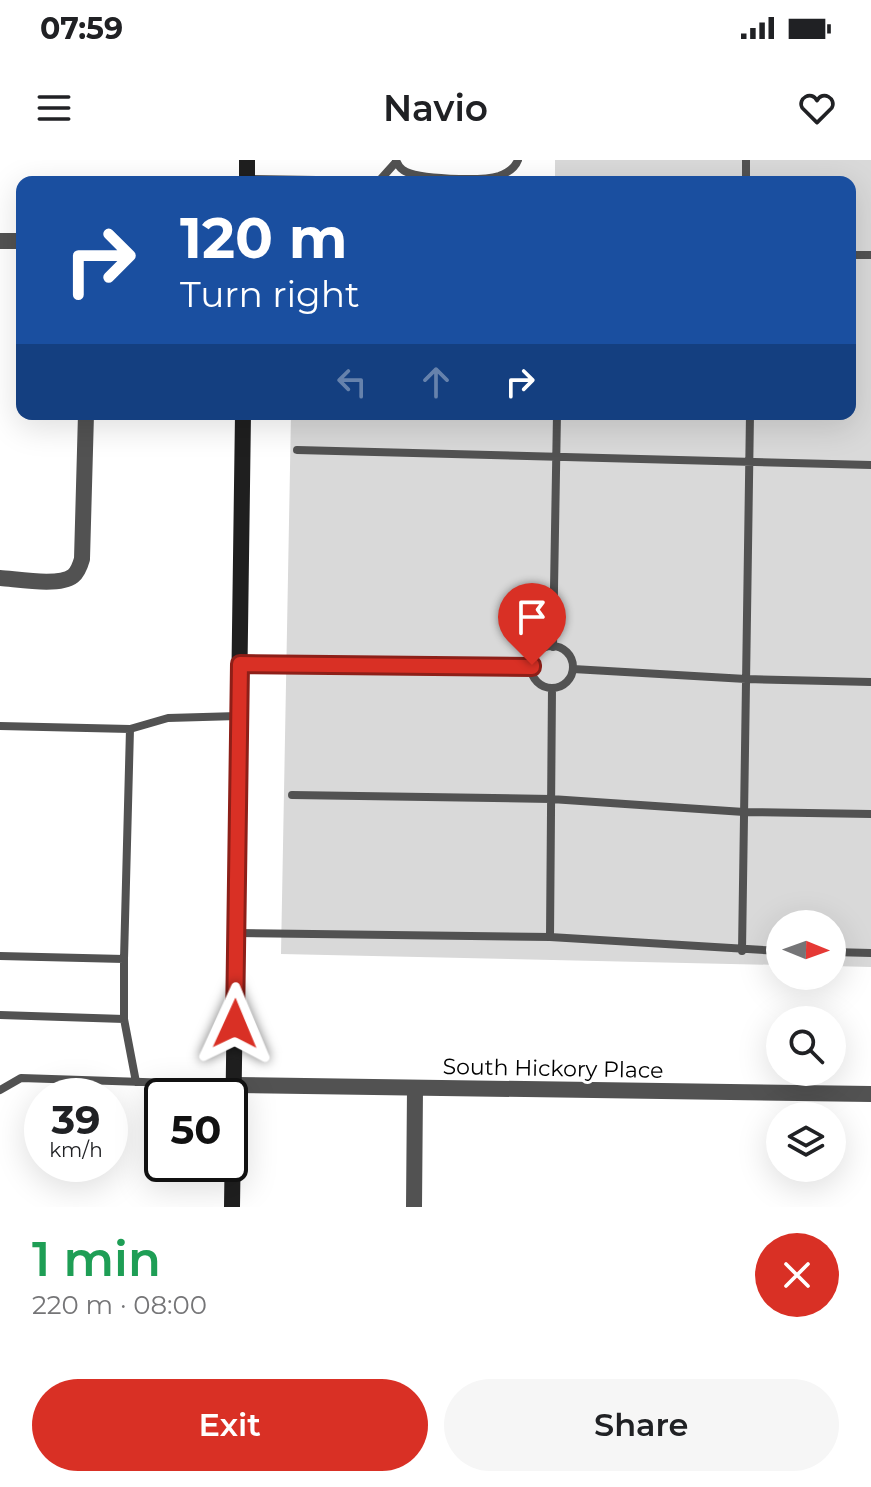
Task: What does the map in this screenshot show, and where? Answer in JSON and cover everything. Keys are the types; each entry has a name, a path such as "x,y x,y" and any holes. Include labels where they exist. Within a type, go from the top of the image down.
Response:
{"main road":[{"path":"234,1078 243,420"},
{"path":"232,1182 232,1207"}],"street":[{"path":"0,578 53,582 76,575 82,559 86,420"},
{"name":"South Hickory Place","path":"248,1085 871,1094"},
{"path":"414,1207 415,1089"}],"lane":[{"path":"497,176 516,166 518,160"},
{"path":"396,161 403,171 416,176"},
{"path":"553,647 557,420"},
{"path":"742,951 750,420"},
{"path":"297,450 871,465"},
{"path":"553,647 567,653 573,669 565,684 552,688 539,683 532,667 537,653 553,647"},
{"path":"240,664 532,667"},
{"path":"573,669 746,679 871,682"},
{"path":"550,937 552,688"},
{"path":"0,726 130,729 168,718 239,716"},
{"path":"130,729 124,1019 136,1082"},
{"path":"292,795 551,799 744,812 871,814"},
{"path":"236,933 550,937 766,951"},
{"path":"846,952 871,953"},
{"path":"0,956 124,959"},
{"path":"0,1015 124,1019"},
{"path":"0,1090 21,1078 144,1082"}],"shaded area":[{"path":"555,160 871,160 871,967 846,966 846,910 766,910 766,965 281,954 291,420 856,420 856,176 555,176"}],"route":[{"path":"235,1024 240,664 532,665"}]}
